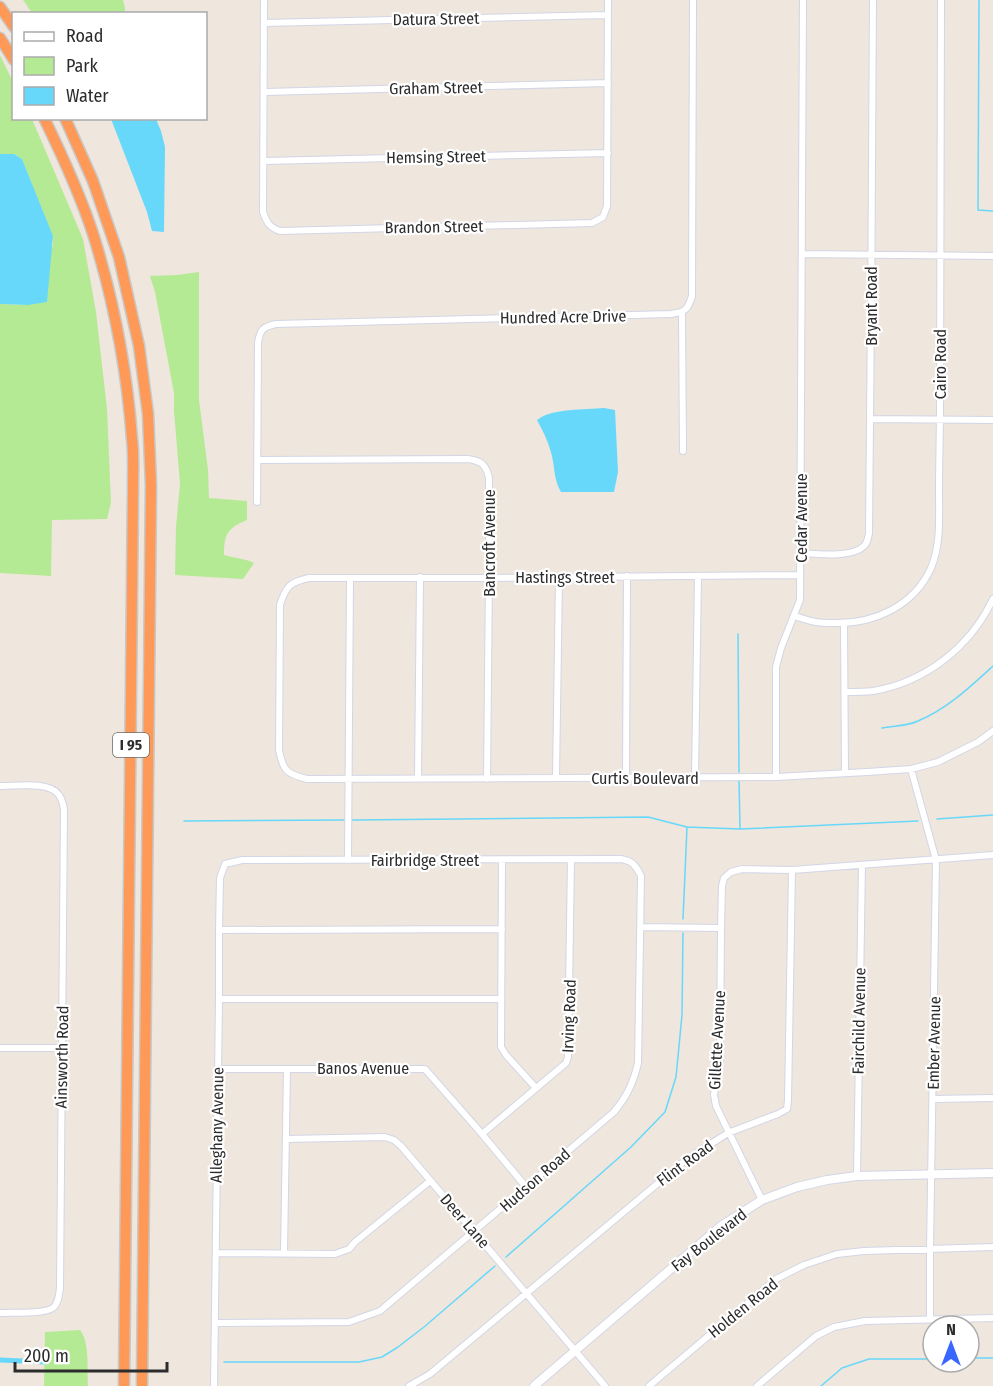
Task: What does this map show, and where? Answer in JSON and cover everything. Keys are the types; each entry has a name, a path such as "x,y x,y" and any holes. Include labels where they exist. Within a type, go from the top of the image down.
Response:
{"highway":[{"path":"0,7 12,24"},
{"path":"0,38 12,57"},
{"name":"I 95","path":"45,120 64,161 93,236 110,299 123,364 132,439 124,1386"},
{"name":"I 95","path":"66,120 93,181 119,257 139,346 148,414 151,508 141,1386"}],"street":[{"path":"264,0 264,161"},
{"path":"608,0 608,153"},
{"path":"683,452 682,312 689,306 692,296 693,0"},
{"name":"Cedar Avenue","path":"776,777 776,667 800,600 802,0"},
{"name":"Bryant Road","path":"801,554 847,554 857,551 868,541 871,419 873,0"},
{"name":"Cairo Road","path":"794,616 817,622 844,623 867,620 886,614 912,596 924,581 937,550 940,419 941,0"},
{"name":"Datura Street","path":"264,23 608,15"},
{"name":"Graham Street","path":"265,92 608,83"},
{"name":"Hemsing Street","path":"264,161 608,153"},
{"name":"Brandon Street","path":"264,161 263,212 271,228 280,231 592,223 603,217 607,206 608,153"},
{"path":"802,254 993,256"},
{"name":"Hundred Acre Drive","path":"257,460 258,342 262,329 268,326 682,312"},
{"path":"871,419 993,420"},
{"name":"Bancroft Avenue","path":"257,460 468,459 479,461 488,470 487,779"},
{"path":"257,460 257,502"},
{"name":"Hastings Street","path":"289,772 282,765 279,750 280,604 285,591 295,581 309,578 800,575"},
{"path":"556,778 559,576"},
{"path":"626,777 627,576"},
{"path":"695,778 698,576"},
{"path":"348,860 350,578"},
{"path":"418,778 420,578"},
{"path":"845,692 873,691 903,682 928,670 969,638 993,599"},
{"path":"844,623 845,774"},
{"name":"Curtis Boulevard","path":"289,772 307,779 695,778 845,774 911,769 938,762 978,742 993,731"},
{"name":"Ember Avenue","path":"911,769 936,860 930,1314"},
{"name":"Ainsworth Road","path":"0,786 45,786 59,794 64,809 60,1288 58,1300 53,1308 43,1312 0,1313"},
{"path":"792,870 993,855"},
{"name":"Irving Road","path":"482,1134 566,1064 568,1057 571,859"},
{"name":"Fairbridge Street","path":"225,864 242,860 626,860"},
{"path":"502,860 501,1047 536,1088"},
{"name":"Hudson Road","path":"215,1323 349,1322 380,1311 614,1112 627,1096 634,1081 638,1063 641,876 635,865 626,860"},
{"name":"Alleghany Avenue","path":"214,1386 220,878 225,864"},
{"name":"Fairchild Avenue","path":"857,1176 862,865"},
{"name":"Gillette Avenue","path":"762,1200 728,1133 716,1106 714,1095 720,1059 722,886 724,878 731,872 742,869 792,870"},
{"name":"Flint Road","path":"409,1386 430,1374 687,1159 728,1133 787,1109 792,870"},
{"path":"641,927 721,928"},
{"path":"219,930 502,928"},
{"path":"219,999 501,999"},
{"path":"0,1048 62,1048"},
{"name":"Banos Avenue","path":"218,1069 425,1069 526,1187"},
{"path":"284,1253 287,1069"},
{"path":"933,1099 993,1098"},
{"name":"Deer Lane","path":"286,1138 385,1137 394,1140 605,1386"},
{"name":"Fay Boulevard","path":"534,1386 721,1226 762,1200 796,1187 857,1176 993,1173"},
{"path":"216,1253 335,1254 349,1249 430,1180"},
{"name":"Holden Road","path":"649,1386 776,1279 804,1265 837,1254 864,1251 993,1248"},
{"path":"757,1386 816,1336 834,1327 865,1321 921,1319"}],"green space":[{"path":"23,0 123,0 125,8 125,12 31,12"},
{"path":"0,55 12,80 12,120 32,120 83,239 96,312 107,409 111,503 107,519 52,520 51,576 0,573 0,304 28,305 53,245 53,237 22,159 14,154 0,154"},
{"path":"199,272 199,400 208,470 209,498 247,501 247,520 231,529 226,537 224,548 224,555 254,563 243,579 175,575 180,484 174,393 150,276"},
{"path":"80,1330 87,1349 88,1386 44,1386 45,1332"}],"water":[{"path":"111,120 156,120 161,131 165,147 164,232 152,231 147,212"},
{"path":"0,154 14,154 22,159 53,236 47,302 28,305 0,304"},
{"path":"604,408 615,410 618,472 614,492 561,492 549,446 537,420 560,411"}],"waterway":[{"path":"979,0 978,210 993,211"},
{"path":"738,634 739,772"},
{"path":"882,728 914,723 929,716 958,697 993,666"},
{"path":"739,780 740,828"},
{"path":"937,819 993,815"},
{"path":"352,820 648,817 687,827 740,829 918,821"},
{"path":"184,821 344,820"},
{"path":"683,919 687,827"},
{"path":"506,1257 631,1147 665,1112 676,1077 682,1015 683,933"},
{"path":"224,1362 359,1362 382,1357 424,1327 495,1266"},
{"path":"981,1358 993,1358"},
{"path":"821,1386 842,1368 869,1359 921,1359"},
{"path":"0,1360 46,1362"}]}
